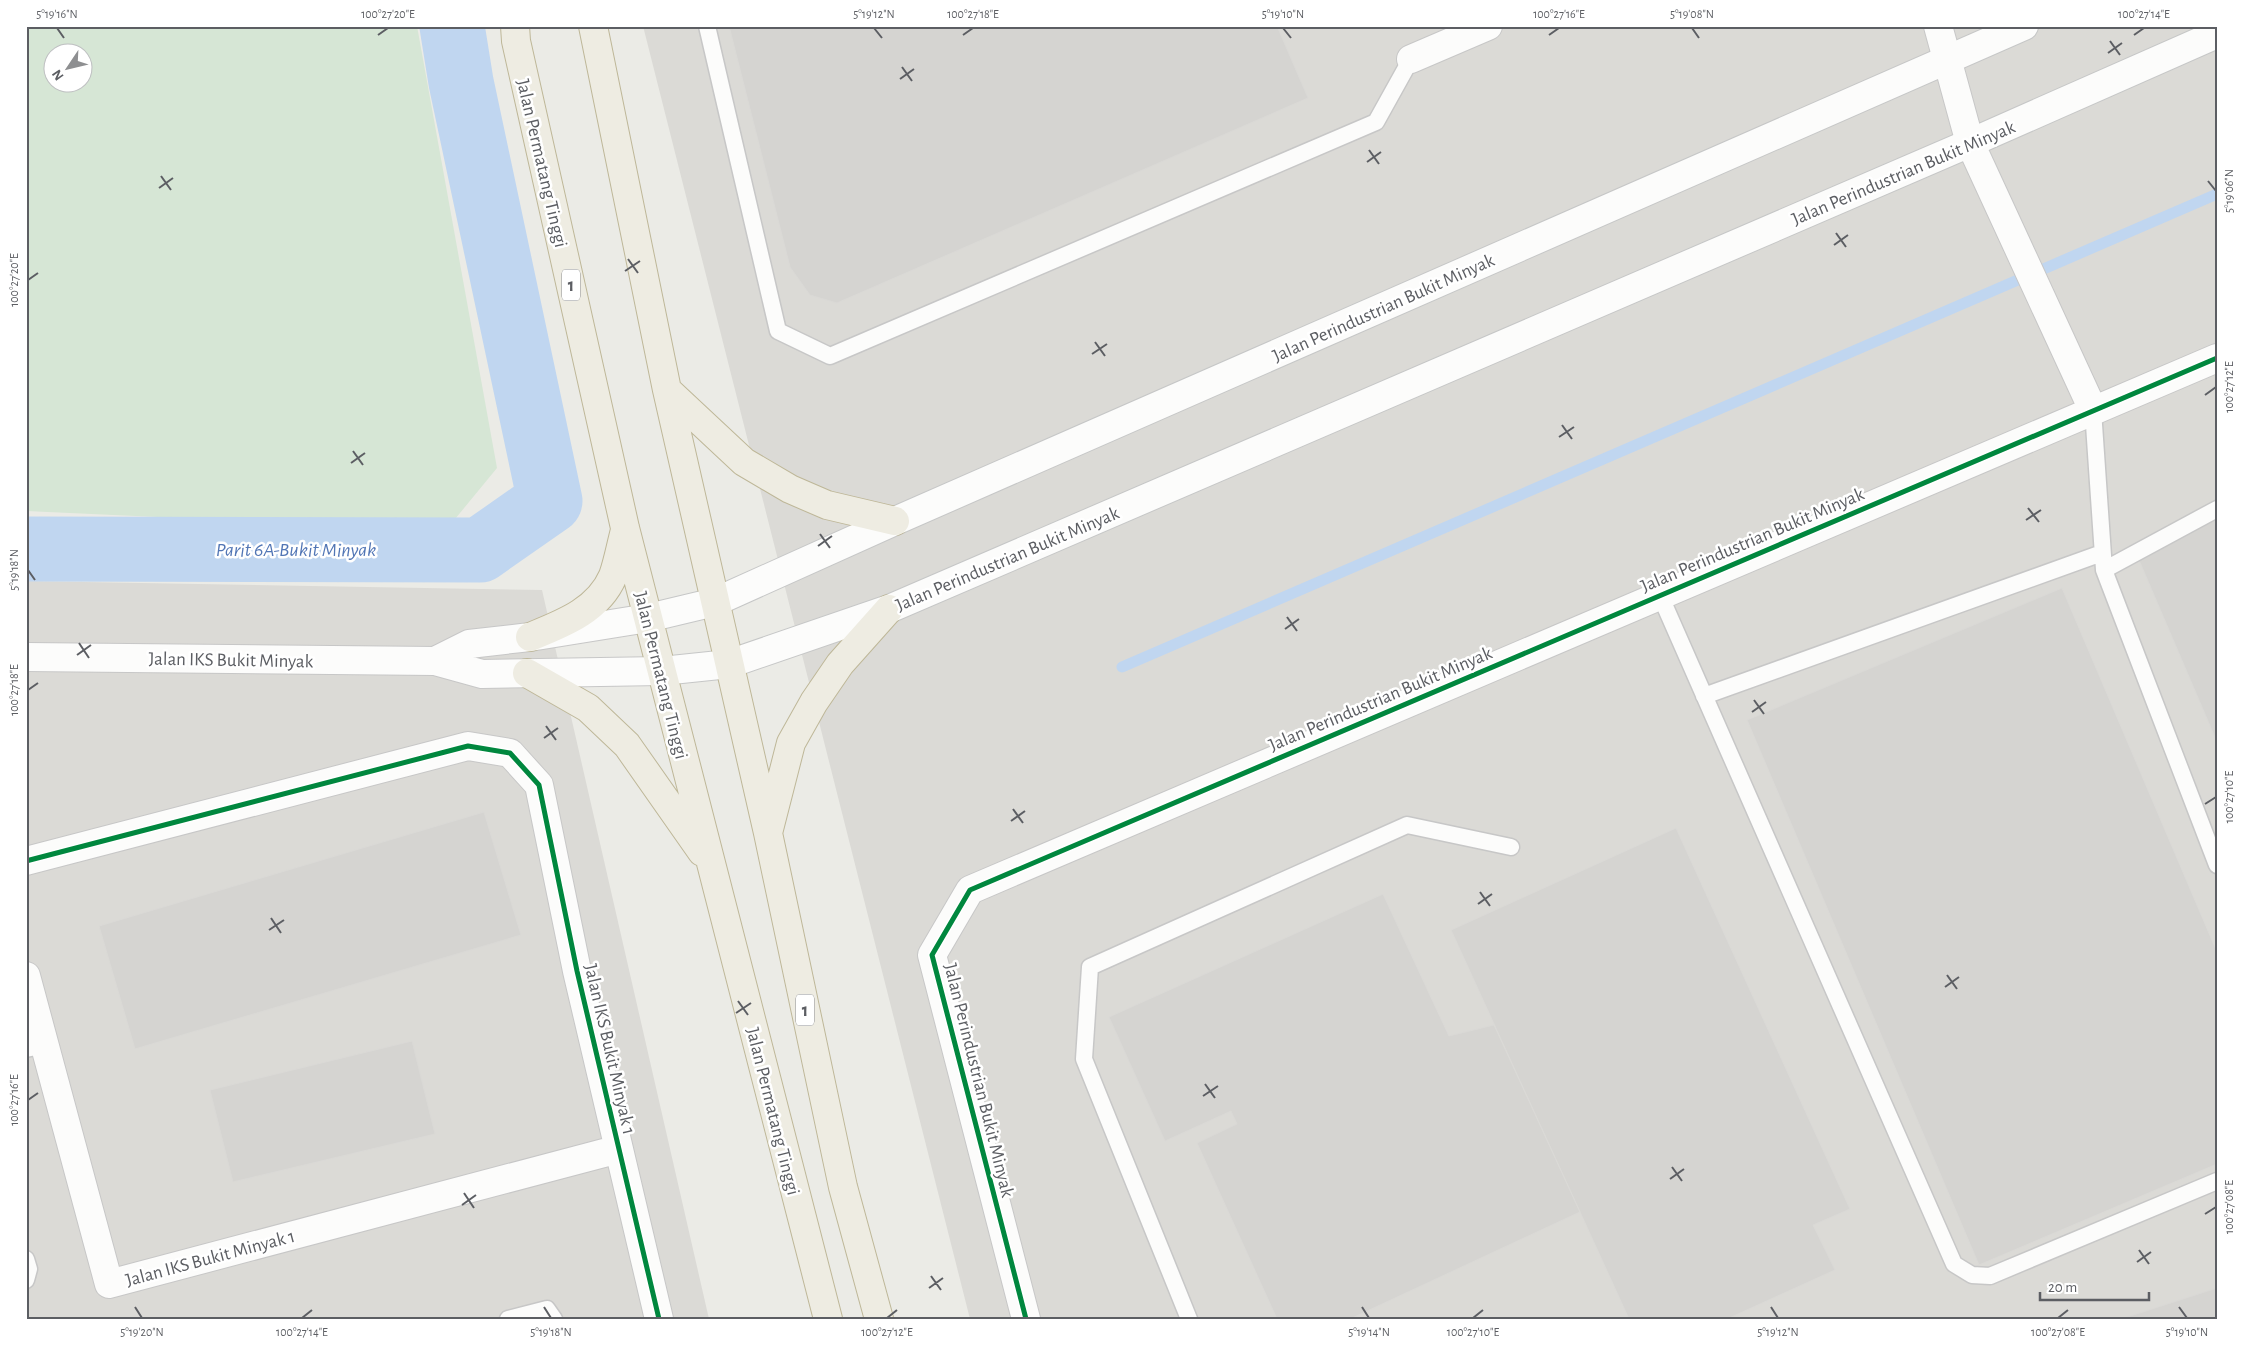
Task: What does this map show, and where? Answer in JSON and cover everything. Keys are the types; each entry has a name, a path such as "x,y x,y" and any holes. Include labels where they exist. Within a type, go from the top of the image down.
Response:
{"highway":[{"name":"Jalan Permatang Tinggi","path":"515,26 516,41 625,528 828,1319"},
{"name":"1","path":"593,26 667,390 768,833 843,1187 878,1319"},
{"path":"667,390 744,462 790,489 827,505 896,521"},
{"path":"530,637 568,622 584,612 600,596 612,576 625,528"},
{"path":"768,833 791,743 814,702 840,664 889,609"},
{"path":"526,673 588,708 627,745 711,866"}],"street":[{"path":"1411,60 1488,26"},
{"path":"1938,26 1970,144 2037,293 2093,410"},
{"name":"Jalan Perindustrian Bukit Minyak","path":"648,618 715,602 2024,26"},
{"name":"Jalan Perindustrian Bukit Minyak","path":"662,671 729,664 889,609 1970,144 2217,34"},
{"name":"Jalan Perindustrian Bukit Minyak","path":"1026,1319 932,956 970,890 2217,358"},
{"name":"Jalan IKS Bukit Minyak","path":"435,661 469,644 530,637 648,618"},
{"name":"Jalan IKS Bukit Minyak","path":"26,657 435,661 482,674 662,671"},
{"name":"Jalan IKS Bukit Minyak 1","path":"26,861 468,746 510,753 539,785 578,971 659,1319"},
{"name":"Jalan IKS Bukit Minyak 1","path":"26,976 36,1047 109,1284 619,1149"}],"lane":[{"path":"707,26 778,331 830,356 1376,122 1411,60"},
{"path":"2093,410 2104,570 2217,865"},
{"path":"2104,570 2217,508"},
{"path":"1704,696 2102,553"},
{"path":"1660,595 1954,1264 1972,1275 1990,1276 2217,1181"},
{"path":"1189,1319 1084,1059 1090,968 1407,825 1511,847"},
{"path":"26,1259 29,1269 26,1280"},
{"path":"508,1319 547,1309 554,1319"}],"shaded area":[{"path":"643,26 2217,26 2217,1319 970,1319"},
{"path":"26,581 542,590 709,1319 26,1319"}],"green space":[{"path":"26,26 417,26 497,468 446,530 26,511"}],"building":[{"path":"729,26 1277,26 1308,98 837,303 810,295 790,267"},
{"path":"2217,519 2217,742 2136,553"},
{"path":"2062,588 2217,952 2217,1164 1979,1265 1747,720"},
{"path":"484,812 521,935 135,1049 99,926"},
{"path":"1676,828 1850,1209 1813,1225 1835,1270 1727,1319 1629,1319 1451,930"},
{"path":"1383,894 1449,1036 1494,1025 1580,1212 1350,1319 1277,1319 1197,1143 1237,1124 1231,1111 1165,1141 1109,1017"},
{"path":"412,1041 435,1134 233,1182 210,1090"},
{"path":"2217,1288 2217,1319 2121,1319"}],"waterway":[{"name":"Parit 6A-Bukit Minyak","path":"26,549 480,550 550,501 461,82 452,26"},
{"path":"1122,667 2217,194"}],"cycle path":[{"path":"1026,1319 932,955 970,890 2217,358"},
{"path":"26,861 468,746 510,753 539,785 577,971 659,1319"}]}
